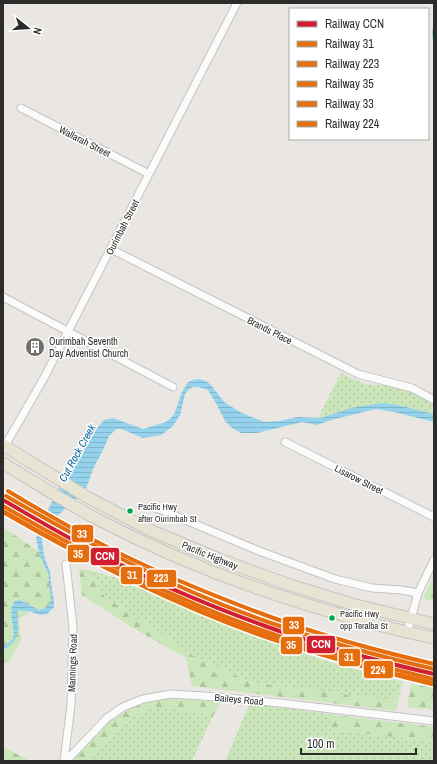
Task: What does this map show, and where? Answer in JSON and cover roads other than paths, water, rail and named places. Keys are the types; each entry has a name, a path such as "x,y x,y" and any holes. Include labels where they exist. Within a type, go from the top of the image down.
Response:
{"main road":[{"name":"Pacific Highway","path":"4,447 87,497 150,530 219,559 287,584 352,604 434,624"},
{"name":"Pacific Highway","path":"3,463 48,491 98,519 157,548 205,569 298,603 434,638"}],"street":[{"name":"Ourimbah Street","path":"4,447 44,378 237,3"},
{"name":"Wallarah Street","path":"21,108 149,174"},
{"name":"Brands Place","path":"111,249 358,374 412,388 434,400"},
{"path":"3,297 173,387"},
{"name":"Lisarow Street","path":"285,442 434,517"},
{"path":"152,507 259,551 335,579 372,588 418,593"},
{"path":"407,632 412,619 418,593 434,560"},
{"name":"Mannings Road","path":"65,761 71,705 73,627 66,564"},
{"name":"Baileys Road","path":"65,761 107,718 122,707 144,699 171,694 280,703 434,721"}],"water":[{"path":"199,379 206,381 211,385 224,402 240,412 264,422 279,421 297,417 321,418 351,408 382,403 434,414 434,422 376,409 317,425 302,422 257,433 241,433 232,428 225,421 208,390 199,387 189,389 185,394 180,415 173,426 161,435 143,438 121,429 116,429 109,436 93,469 87,486 81,495 57,516 42,540 44,556 50,572 54,607 47,614 40,615 19,610 17,613 18,630 14,640 11,614 15,601 20,600 39,610 48,606 51,600 48,573 40,556 36,538 60,486 97,428 104,420 113,418 143,429 166,422 174,415 182,392 188,382"}],"waterway":[{"path":"434,30 434,40"},
{"name":"Cut Rock Creek","path":"3,649 14,640 15,637"}],"rail line":[{"name":"33","path":"8,491 109,548 167,576 207,593 329,637 434,664"},
{"name":"223","path":"6,496 101,549 166,581 233,609 329,642 434,669"},
{"name":"CCN","path":"3,500 53,529 143,576 203,602 265,626 328,647 434,674"},
{"name":"31","path":"3,506 99,559 197,605 285,638 369,663 433,679"},
{"name":"224","path":"3,511 66,547 164,595 197,609 327,656 433,683"},
{"name":"35","path":"3,512 98,564 196,610 284,643 368,668 432,684"}],"place":[{"name":"Ourimbah Seventh Day Adventist Church","path":"35,347"},
{"name":"Pacific Hwy after Ourimbah St","path":"130,511"},
{"name":"Pacific Hwy opp Teralba St","path":"332,618"}]}
